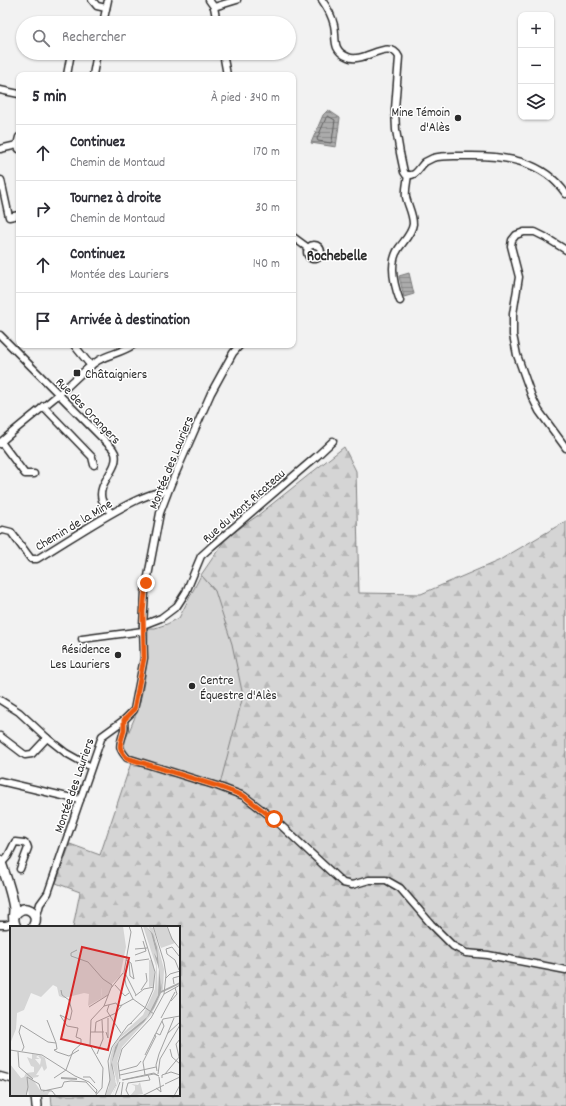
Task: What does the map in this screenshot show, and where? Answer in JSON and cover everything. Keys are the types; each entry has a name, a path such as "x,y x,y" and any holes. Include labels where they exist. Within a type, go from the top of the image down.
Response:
{"main road":[{"path":"1,862 12,900 14,922"},
{"path":"12,900 33,913 34,923"},
{"path":"14,922 17,911 26,909"},
{"path":"36,1096 37,1106"}],"street":[{"path":"92,0 98,6 106,8"},
{"path":"104,16 108,0"},
{"path":"209,0 214,7 216,16"},
{"path":"214,7 237,0"},
{"path":"323,0 329,11 334,26 335,46 344,55 349,58 362,58 385,49 392,50 397,53 399,57 395,109 396,130 404,172 408,176"},
{"path":"68,72 70,60"},
{"path":"94,72 96,60"},
{"path":"224,60 226,72"},
{"path":"0,90 16,93"},
{"path":"0,149 16,147"},
{"path":"408,176 415,174 424,163 434,158 443,156 485,155 516,160 538,168 554,179 566,194"},
{"path":"400,301 393,278 393,261 413,226 412,215 406,197 408,176"},
{"path":"1,180 9,218 16,216"},
{"path":"566,250 545,236 534,232 524,232 516,235 510,246 519,277 513,334 517,355 532,398 539,411 566,448"},
{"path":"296,239 308,248"},
{"name":"Rue des Orangers","path":"0,335 112,448 115,453 116,462 103,485 102,493 102,500 110,513"},
{"path":"76,348 91,366"},
{"path":"34,474 25,474 1,443 100,359 128,348"},
{"name":"Montée des Lauriers","path":"34,923 40,904 48,893 102,736 124,720 134,710 144,658 143,628 146,583 160,513 167,492 211,393 233,353 237,348"},
{"path":"43,406 92,457 94,465"},
{"name":"Rue du Mont Ricateau","path":"82,639 143,628 161,618 177,606 186,592 201,556 334,441"},
{"name":"Chemin de la Mine","path":"0,531 3,530 11,532 31,559 37,560 110,513 143,497 160,492 167,492"},
{"path":"0,700 19,712 66,753 91,767"},
{"path":"124,720 124,729 120,743 122,752 127,758 244,796 274,819 343,883 352,885 369,880 386,880 400,888 431,924 453,946 466,953 488,955 566,970"},
{"path":"0,736 25,755 32,754 47,738"},
{"path":"0,781 80,800"},
{"path":"1,862 8,856 15,842 24,842 27,844 28,848 20,869"},
{"path":"26,909 40,904"},
{"path":"0,925 6,925 14,922"},
{"path":"0,1076 10,1079"}],"green space":[{"path":"344,447 356,471 359,593 421,594 498,561 566,521 566,1106 52,1106 51,1096 180,1096 180,926 73,926 80,892 56,883 70,844 100,855 133,757 215,591 201,575 227,537 257,516"},
{"name":"Centre Équestre d'Alès","path":"201,575 215,591 232,644 243,696 220,784 126,755 123,745 141,698 147,658 148,628 155,628 179,618"}],"water":[{"path":"328,110 340,118 336,147 311,143 323,115"},
{"path":"409,273 414,294 404,297 399,276"}],"place":[{"name":"Mine Témoin d'Alès","path":"458,118"},
{"name":"Châtaigniers","path":"77,373"},
{"name":"Résidence Les Lauriers","path":"118,655"},
{"name":"Centre Équestre d'Alès","path":"192,686"}],"district":[{"name":"Rochebelle","path":"337,255"}],"route":[{"path":"146,583 143,612 144,658 134,710 124,720 124,729 120,743 122,752 127,758 156,766 244,796 274,819"}]}
